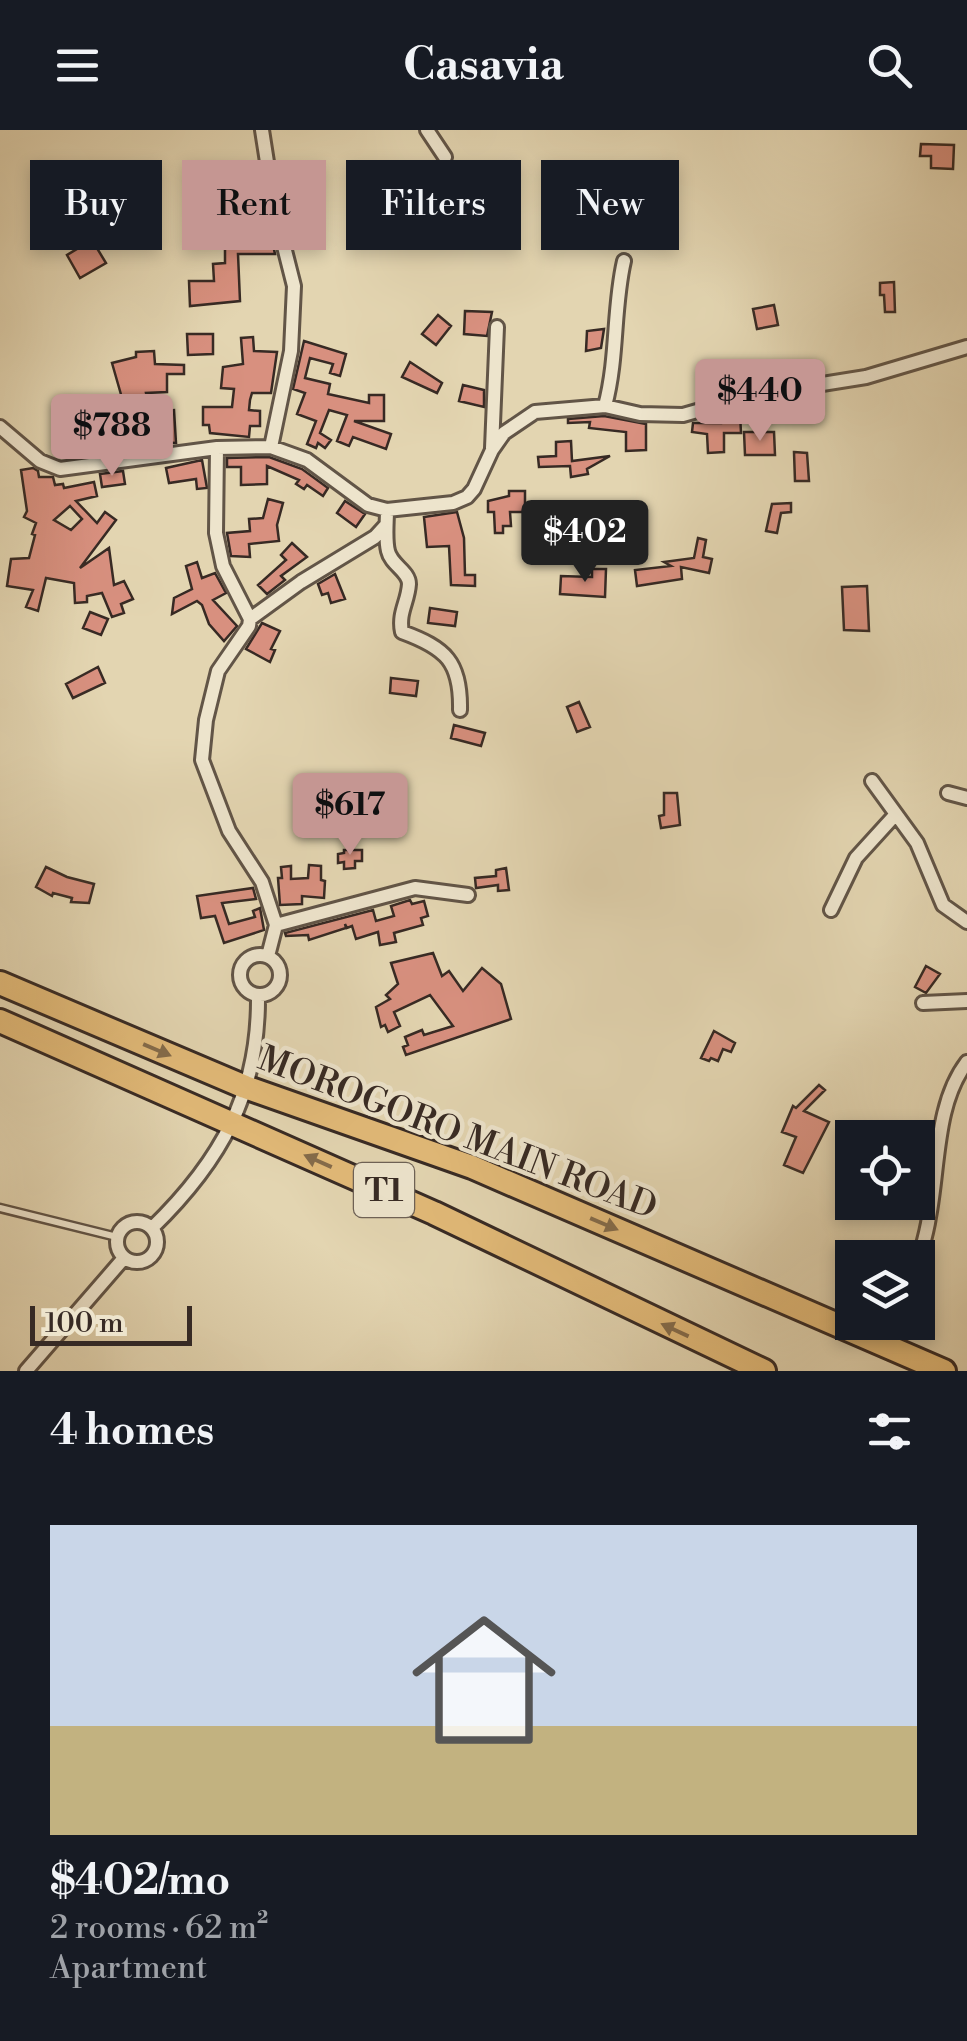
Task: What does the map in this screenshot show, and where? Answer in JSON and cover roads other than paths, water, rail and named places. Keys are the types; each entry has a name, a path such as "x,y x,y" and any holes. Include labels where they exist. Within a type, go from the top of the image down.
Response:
{"highway":[{"name":"MOROGORO MAIN ROAD","path":"0,983 245,1088 472,1167 835,1312"},
{"name":"MOROGORO MAIN ROAD","path":"0,1021 434,1213 764,1371"},
{"name":"MOROGORO MAIN ROAD","path":"898,1340 938,1368"}],"street":[{"path":"262,130 274,208 294,286 292,340 271,447"},
{"path":"428,130 445,158"},
{"path":"605,406 616,344 616,294 624,261"},
{"path":"492,450 497,326"},
{"path":"0,428 40,462 60,470 217,448 271,447 307,460 368,505 387,510 454,503 467,498 504,433 535,412 605,406 640,414 683,415 752,395 866,377 967,347"},
{"path":"217,448 216,533 224,566 250,619 218,671 206,720 202,760 229,831 262,882 276,926 268,956"},
{"path":"387,510 388,551 409,584 399,619 402,632 447,655 460,681 460,710"},
{"path":"250,619 375,537 386,525"},
{"path":"872,782 918,843 943,905 967,922"},
{"path":"948,793 967,798"},
{"path":"830,910 856,858 896,814"},
{"path":"276,926 414,888 468,895"},
{"path":"268,956 277,963 281,974 278,986 269,994 258,996 243,987 240,970 251,957 268,956"},
{"path":"152,1228 215,1158 245,1088 258,1040 258,996"},
{"path":"923,1003 967,1001"},
{"path":"924,1240 947,1101 967,1062"},
{"path":"133,1222 145,1223 157,1235 157,1247 151,1257 135,1262 124,1258 117,1248 117,1237 123,1227 133,1222"},
{"path":"26,1371 124,1258"}],"lane":[{"path":"0,1208 117,1237"}]}
